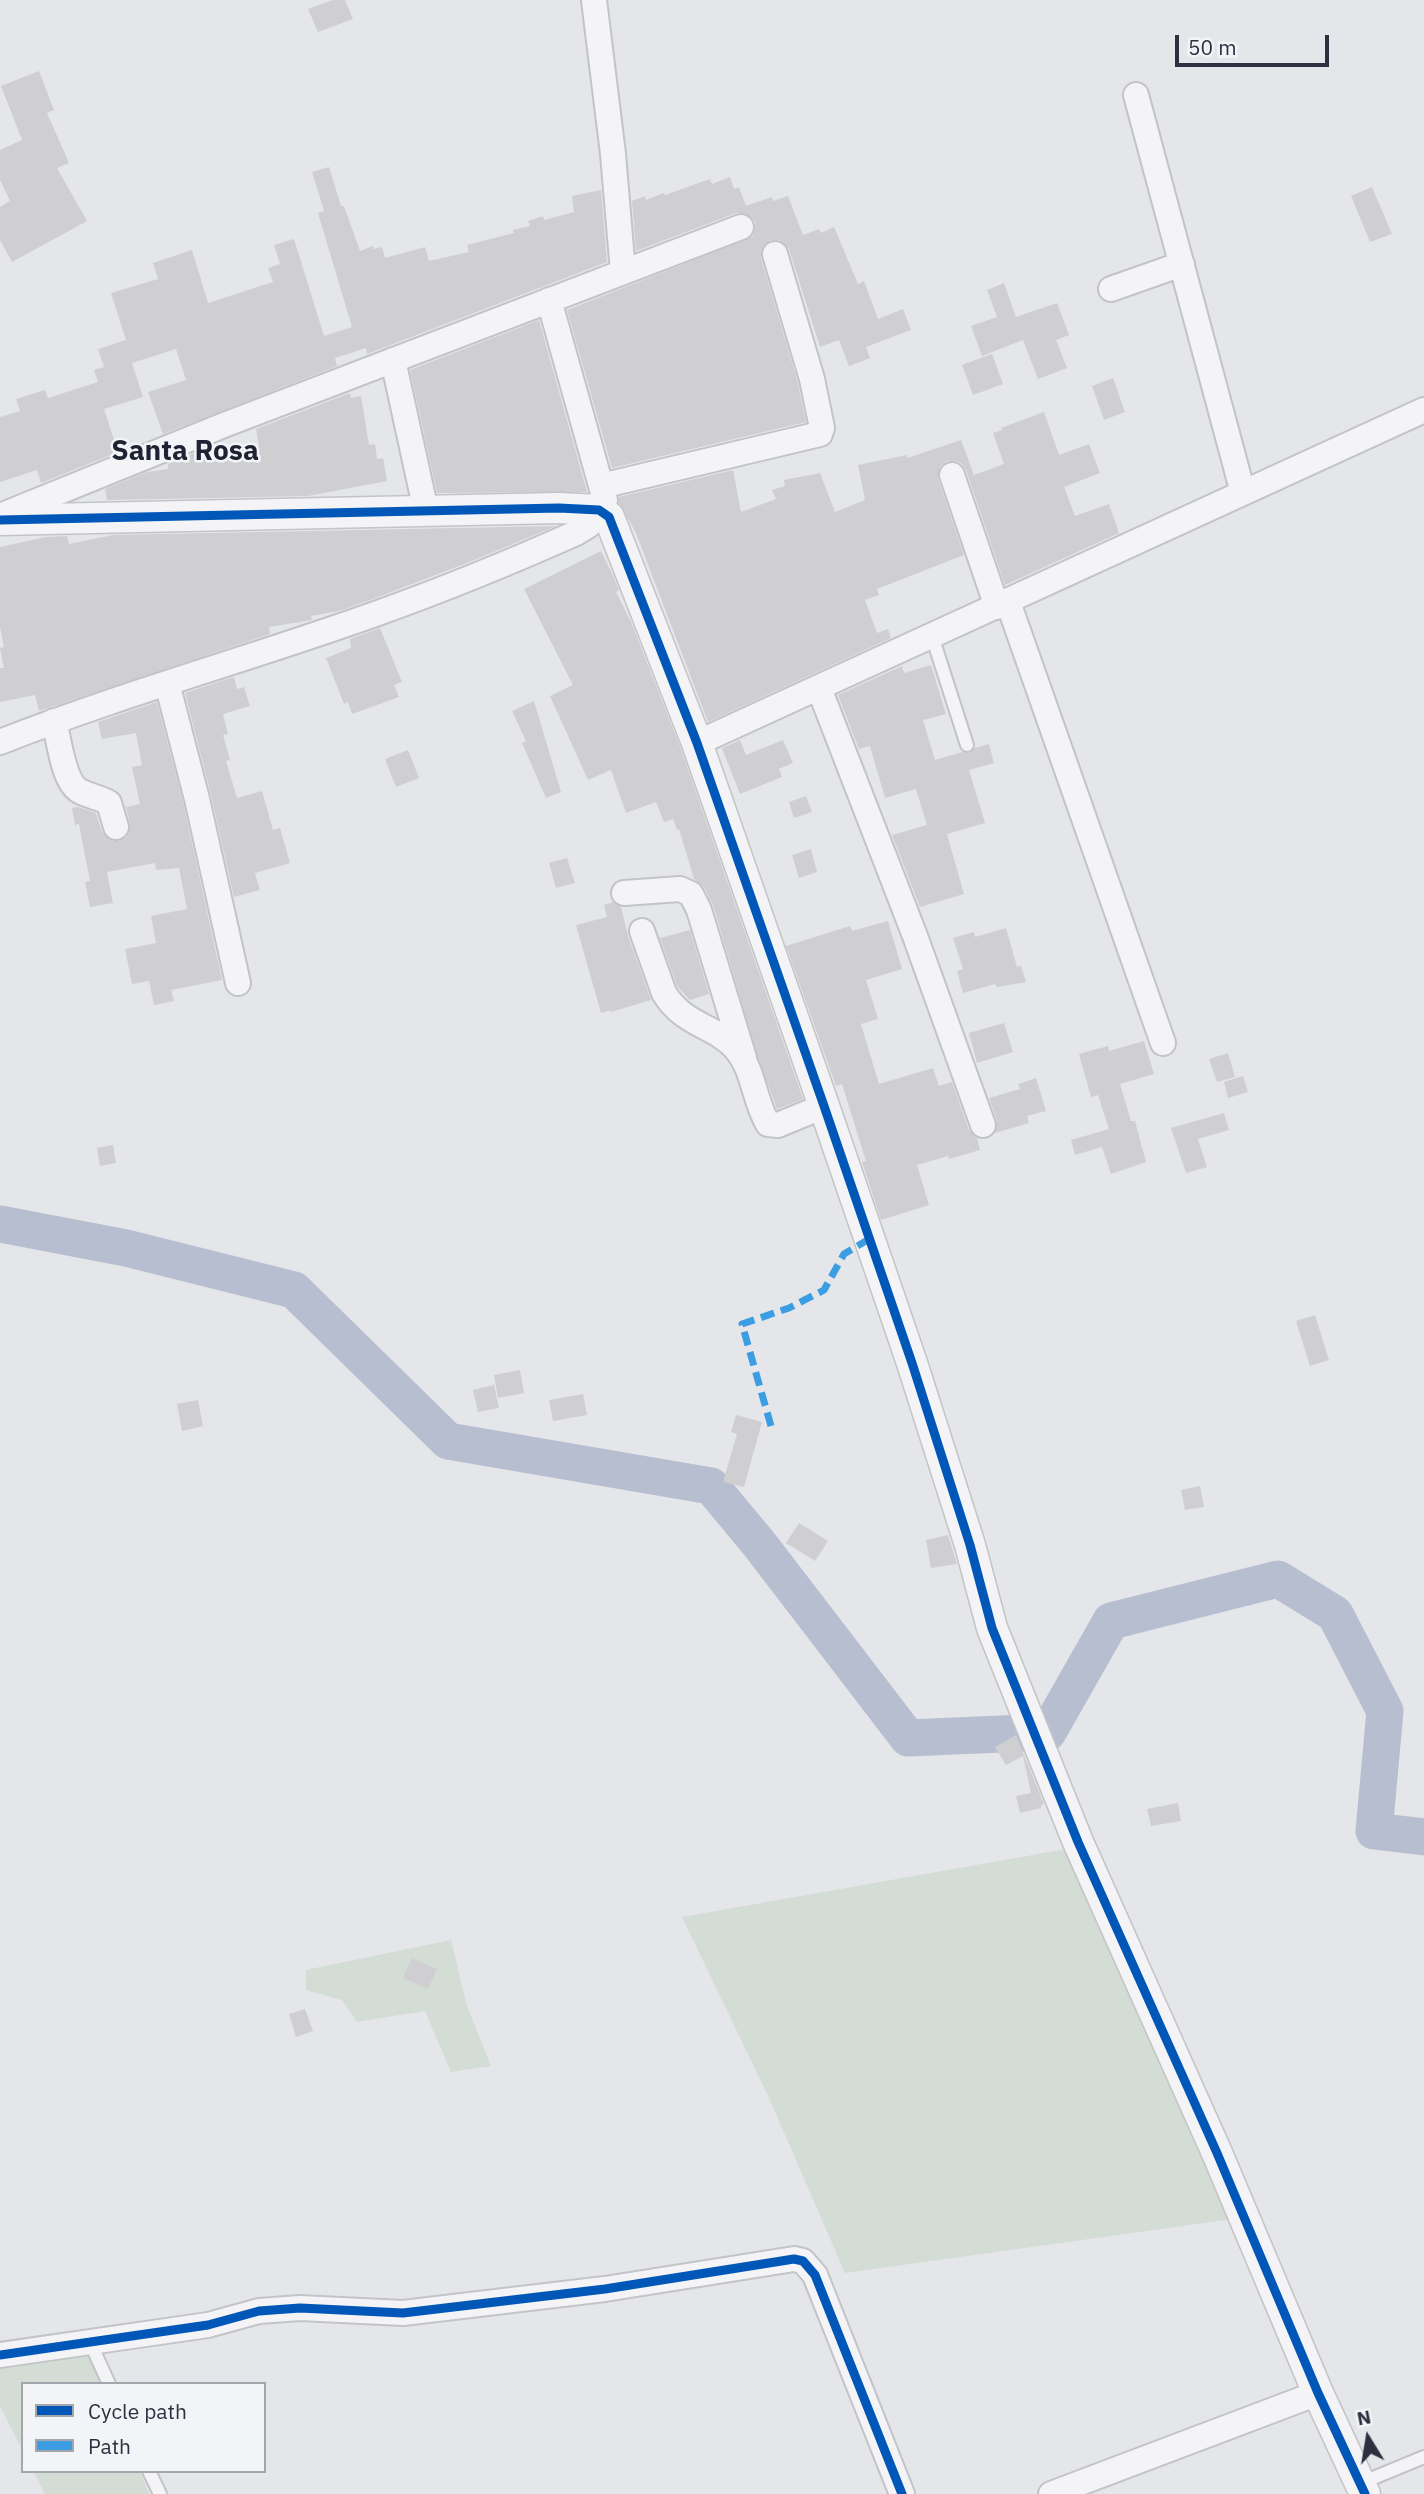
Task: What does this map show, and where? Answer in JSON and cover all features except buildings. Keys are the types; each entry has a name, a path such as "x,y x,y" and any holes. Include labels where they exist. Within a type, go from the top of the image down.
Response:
{"street":[{"path":"594,0 613,154 622,272"},
{"path":"1136,94 1243,493"},
{"path":"0,518 224,425 741,227"},
{"path":"0,518 426,511 603,505 820,434 822,428 812,379 775,254"},
{"path":"1111,289 1182,264"},
{"path":"549,300 603,505 696,743 824,1106 912,1363 970,1545 992,1628 1078,1842 1212,2140 1318,2393 1363,2489"},
{"path":"393,360 426,511"},
{"path":"696,743 1424,410"},
{"path":"952,475 1003,604 1163,1043"},
{"path":"0,742 54,721 377,613 469,578 589,526 603,505"},
{"path":"167,683 197,799 238,983"},
{"path":"819,688 915,936 983,1125"},
{"path":"54,721 71,784 79,791 109,803 116,827"},
{"path":"624,893 680,889 691,894 699,910 745,1062 768,1124 778,1125 824,1106"},
{"path":"642,930 664,993 675,1009 736,1048 745,1062"},
{"path":"0,2354 208,2325 259,2311 300,2308 402,2313 605,2289 794,2259 803,2261 815,2275 902,2494"},
{"path":"1051,2494 1318,2393"}],"lane":[{"path":"932,636 967,745"},
{"path":"90,2342 108,2382"},
{"path":"1363,2489 1424,2457"},
{"path":"150,2473 160,2494"}],"shaded area":[{"path":"1072,1848 1233,2219 845,2273 769,2098 682,1917"},
{"path":"451,1940 467,2006 491,2066 451,2072 425,2011 357,2022 342,2000 306,1990 306,1970"},
{"path":"87,2351 100,2382 21,2382 21,2447 0,2406 0,2362"},
{"path":"34,2473 141,2473 149,2494 45,2494"}],"waterway":[{"path":"0,1224 126,1248 294,1290 448,1441 711,1486 760,1545 908,1738 1048,1732 1111,1621 1278,1579 1335,1614 1385,1711 1374,1831 1424,1837"}],"marked path":[{"path":"771,1426 742,1324 789,1308 824,1290 844,1254 869,1239"}],"cycle path":[{"path":"0,520 559,508 599,510 609,517 697,743 824,1106 912,1363 970,1545 992,1628 1078,1842 1217,2153 1318,2393 1365,2494"},
{"path":"0,2355 208,2325 259,2311 300,2308 403,2313 605,2289 794,2259 803,2261 815,2275 902,2494"}],"district":[{"name":"Santa Rosa","path":"185,452"}]}
